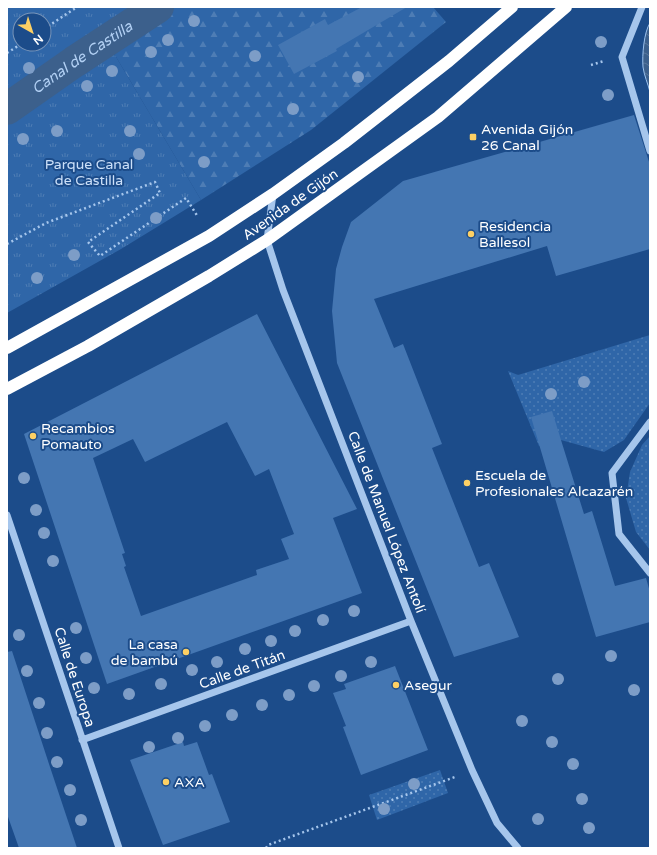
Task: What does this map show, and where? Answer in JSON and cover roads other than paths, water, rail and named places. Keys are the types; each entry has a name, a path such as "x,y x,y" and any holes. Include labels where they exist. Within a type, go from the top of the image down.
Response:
{"highway":[{"name":"Avenida de Gijón","path":"7,348 209,236 273,194 344,143 449,61 512,7"},
{"name":"Avenida de Gijón","path":"7,389 95,342 209,276 267,240 438,117 566,7"}],"street":[{"path":"642,7 622,57 650,151"},
{"name":"Calle de Manuel López Antolí","path":"273,194 267,240 285,296 411,621 472,770 497,823 518,848"},
{"path":"650,422 612,474 619,534 650,573"},
{"name":"Calle de Europa","path":"7,515 119,848"},
{"name":"Calle de Titán","path":"82,740 411,621"}],"water":[{"path":"650,23 650,92 643,67 643,50"}],"waterway":[{"name":"Canal de Castilla","path":"7,109 74,62 158,7"}],"place":[{"name":"Avenida Gijón 26 Canal","path":"473,137"},
{"name":"Residencia Ballesol","path":"471,234"},
{"name":"Recambios Pomauto","path":"33,436"},
{"name":"Escuela de Profesionales Alcazarén","path":"467,483"},
{"name":"La casa de bambú","path":"186,652"},
{"name":"Asegur","path":"396,685"},
{"name":"AXA","path":"166,782"}],"park label":[{"name":"Parque Canal de Castilla","path":"89,172"}]}
